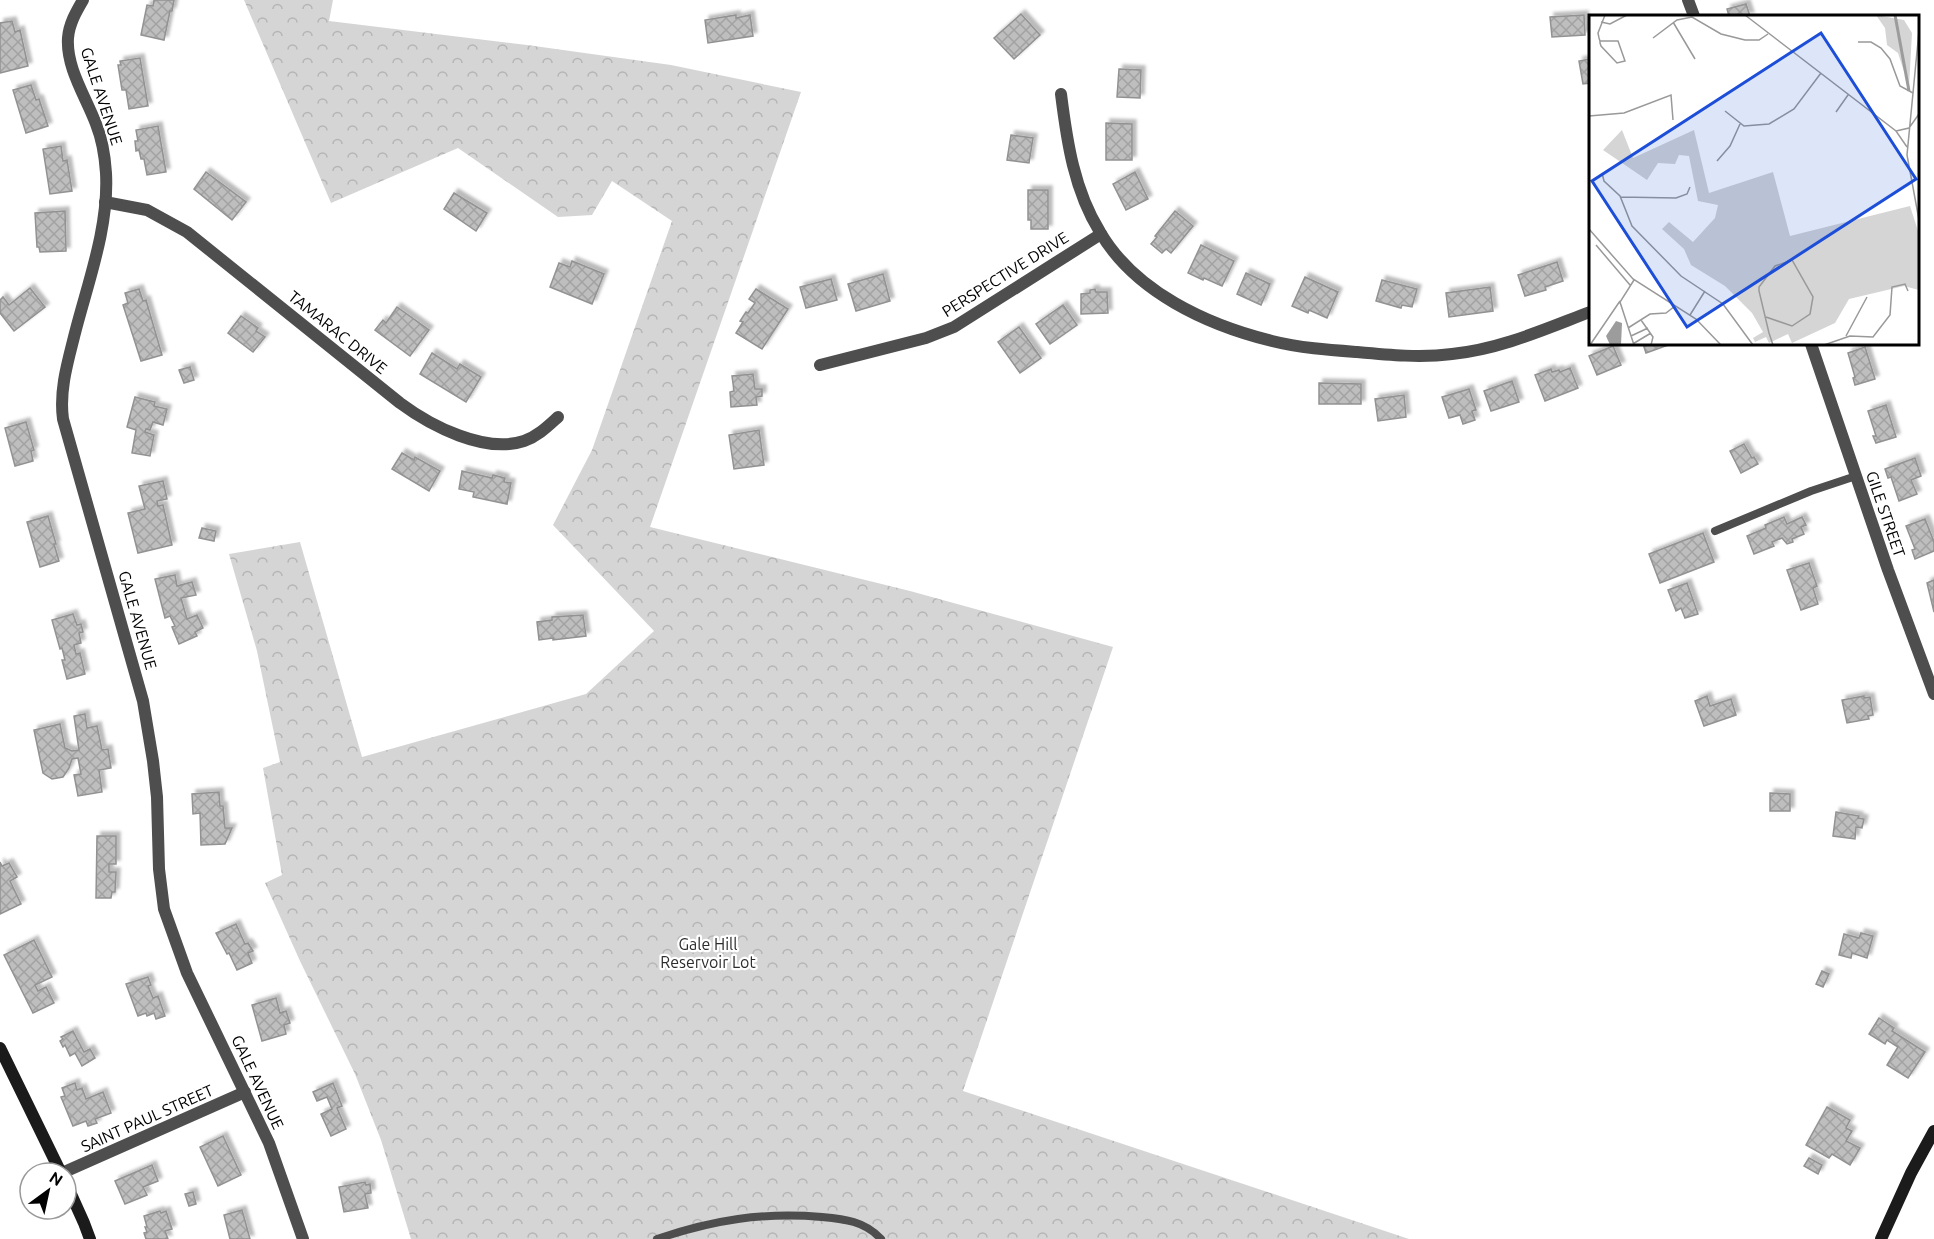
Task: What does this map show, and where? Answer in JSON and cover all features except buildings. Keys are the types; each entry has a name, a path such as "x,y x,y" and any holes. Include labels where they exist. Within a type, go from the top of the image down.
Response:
{"main road":[{"path":"0,1048 4,1063 56,1161"},
{"path":"1881,1239 1911,1173 1934,1131"},
{"path":"78,1210 90,1239"}],"street":[{"name":"GALE AVENUE","path":"83,0 70,27 68,45 78,83 102,141 106,171 105,202 99,243 67,363 62,401 63,419 143,701 157,797 159,869 164,909 187,973 269,1143 303,1239"},
{"path":"1688,0 1694,15"},
{"path":"1061,94 1067,139 1078,185 1101,234 1118,258 1140,279 1176,304 1225,327 1297,346 1402,355 1452,354 1502,345 1589,312"},
{"name":"TAMARAC DRIVE","path":"105,202 147,210 187,232 400,402 446,431 472,439 512,444 534,436 558,417"},
{"name":"PERSPECTIVE DRIVE","path":"820,365 926,338 954,327 971,319 1101,234"},
{"name":"GILE STREET","path":"1811,345 1887,570 1934,694"},
{"name":"SAINT PAUL STREET","path":"78,1166 245,1092"}],"lane":[{"path":"1715,531 1811,491 1856,476"},
{"path":"657,1239 726,1220 786,1215 858,1222 881,1239"}],"green space":[{"name":"Gale Hill Reservoir Lot","path":"244,0 333,0 329,21 671,65 801,92 650,527 910,591 1113,647 963,1091 1409,1239 411,1239 381,1140 355,1074 265,883 282,875 263,768 280,762 257,651 229,554 300,542 362,757 586,694 654,631 553,525 592,450 672,221 612,181 592,215 558,217 458,148 331,203"}]}
